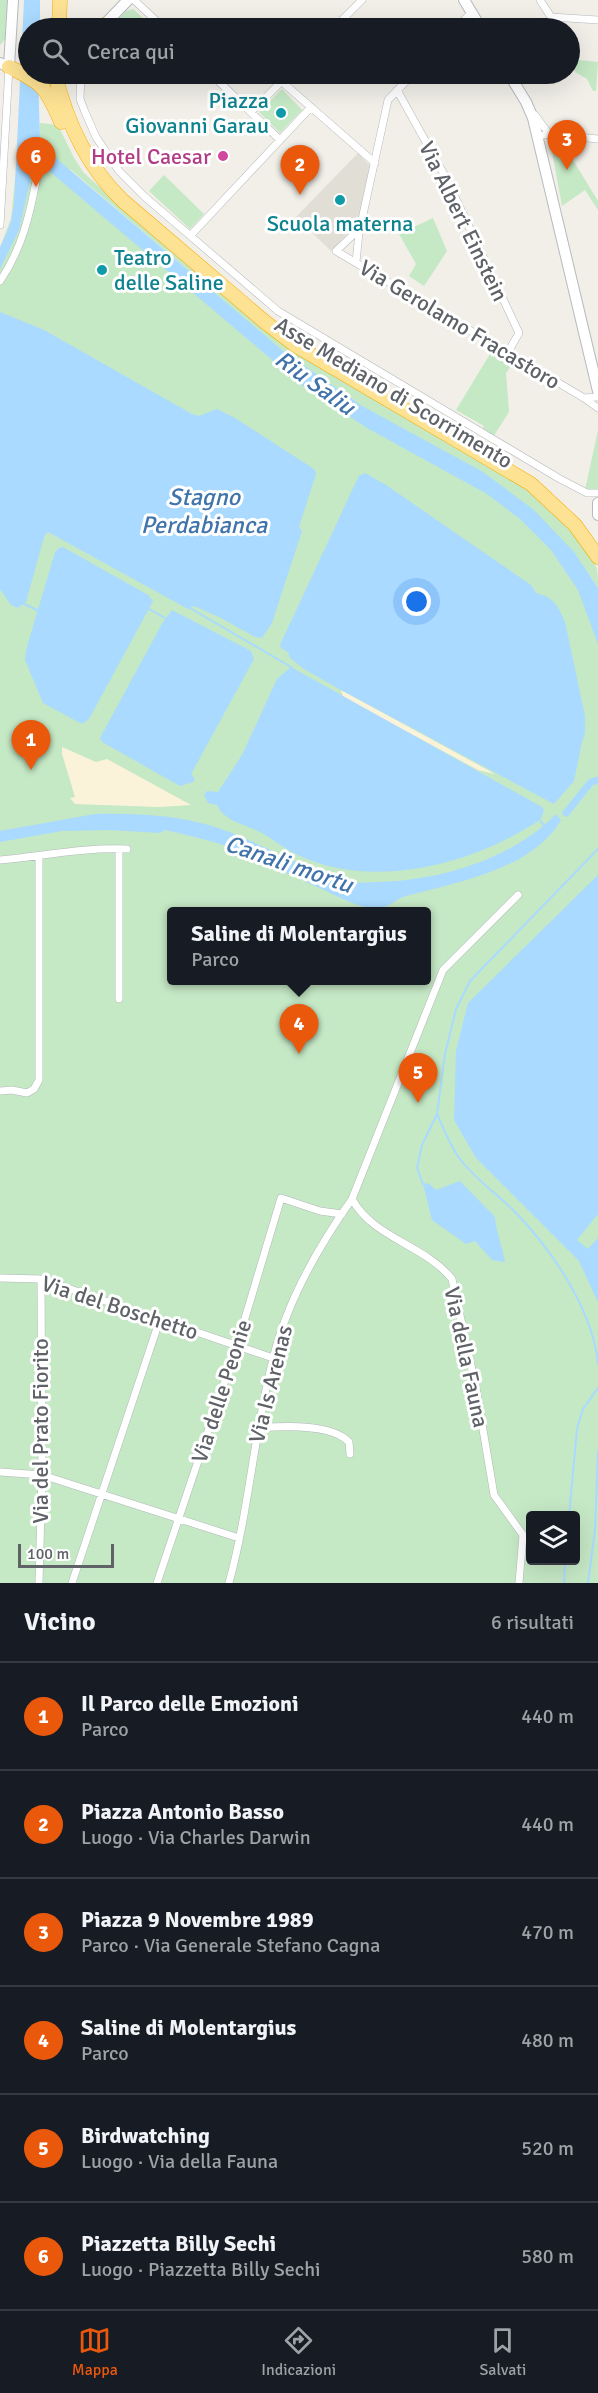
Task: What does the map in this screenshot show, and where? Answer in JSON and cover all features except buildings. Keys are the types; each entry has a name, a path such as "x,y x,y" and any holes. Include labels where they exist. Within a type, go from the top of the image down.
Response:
{"highway":[{"path":"52,0 52,18"},
{"path":"43,84 81,162 109,187"},
{"name":"Asse Mediano di Scorrimento","path":"58,84 69,121 90,160 109,187 265,322 295,345 531,484 575,525 598,557"},
{"name":"Asse Mediano di Scorrimento","path":"66,84 83,133 102,164 117,183 136,201 286,330 532,475 577,514 598,542"}],"street":[{"path":"0,225 13,0"},
{"path":"111,18 128,0"},
{"path":"134,0 153,18"},
{"path":"344,18 362,0"},
{"path":"464,0 474,18"},
{"path":"540,0 551,17 567,18"},
{"path":"466,18 471,13"},
{"path":"580,19 598,20"},
{"path":"0,52 11,45"},
{"path":"81,84 80,99 96,136 108,156 132,185 288,319 560,480 587,493 598,493"},
{"path":"222,84 280,140"},
{"path":"251,112 278,84"},
{"path":"284,84 375,164"},
{"path":"357,262 359,233 388,100 403,84"},
{"path":"515,84 544,135 598,391"},
{"name":"Via Albert Einstein","path":"397,90 446,178 519,333 508,352"},
{"path":"191,235 311,107"},
{"path":"544,135 598,139"},
{"path":"0,281 22,240 31,211 37,176"},
{"name":"Via Gerolamo Fracastoro","path":"359,233 353,235 336,251 598,408"},
{"name":"Via Gerolamo Fracastoro","path":"584,398 598,397"},
{"path":"598,503 598,515"},
{"path":"0,860 39,856 64,850 123,849 118,999"},
{"path":"0,1091 12,1090 27,1093 34,1089 39,1080 39,856"},
{"path":"352,1200 443,970 518,895"},
{"name":"Via delle Peonie","path":"157,1583 237,1345 282,1198 320,1211 342,1214"},
{"name":"Via Is Arenas","path":"229,1583 239,1547 258,1428 273,1358 291,1303 352,1200"},
{"name":"Via della Fauna","path":"352,1200 370,1223 443,1268 452,1279 476,1388 494,1495 523,1535 519,1583"},
{"name":"Via del Boschetto","path":"0,1278 40,1279 273,1358"},
{"name":"Via del Prato Fiorito","path":"39,1583 42,1475 40,1279"},
{"path":"72,1583 160,1319"},
{"path":"258,1428 303,1428 335,1432 349,1442 350,1454"},
{"path":"0,1472 42,1475 239,1538"}],"shaded area":[{"path":"358,153 370,166 358,222 331,251 296,217"}],"green space":[{"path":"0,0 8,0 6,38 0,45"},
{"path":"133,9 143,18 119,18 126,11"},
{"path":"580,60 598,62 596,91 593,91 587,79 580,75"},
{"path":"282,89 302,110 280,133 259,112"},
{"path":"40,123 58,125 84,173 174,254 267,331 524,483 555,511 592,557 597,569 598,588 588,573 598,592 598,1583 0,1583 0,247 11,219 16,170 39,138","holes":["69,169 70,169 282,351 90,191"]},
{"path":"550,140 579,143 568,152 598,201 598,210 585,190 562,206"},
{"path":"164,175 204,214 190,229 149,191"},
{"path":"433,218 447,251 424,286 409,276 416,264 399,234"},
{"path":"493,349 514,362 506,373 509,412 493,437 482,430 484,426 456,410"},
{"path":"598,430 598,491 585,490"}],"sand":[{"path":"341,690 495,774 478,770 343,697"},
{"path":"62,747 96,762 107,759 191,805 159,807 75,804 70,798 75,797"}],"water":[{"path":"24,0 40,0 40,18 23,18"},
{"name":"Riu Saliu","path":"20,84 38,84 40,140 43,147 283,351 362,406 483,472 534,510 574,552 598,588 598,644 578,590 551,550 520,519 487,494 367,428 303,386 35,159 19,230 0,269 0,248 10,225 14,205"},
{"name":"Stagno Perdabianca","path":"0,312 44,330 192,414 199,416 217,409 235,418 314,469 316,474 299,527 302,531 272,623 262,638 255,637 194,606 188,609 48,532 44,537 26,602 18,608 11,605 0,589"},
{"name":"Stagno Perdabianca","path":"365,473 531,585 536,593 547,597 557,607 565,622 585,716 585,733 574,781 554,804 304,669 281,648 280,645 355,484 359,476"},
{"name":"Stagno Perdabianca","path":"63,547 148,595 153,601 89,719 82,724 43,703 25,660 55,552"},
{"path":"172,610 251,651 254,659 191,774 195,779 193,782 180,786 102,742 100,738 163,622"},
{"path":"291,667 542,807 544,810 541,819 486,849 455,860 390,871 358,871 327,866 293,853 258,831 224,815 217,805 208,803 204,795 207,791 218,792 242,755 277,679"},
{"path":"95,814 159,816 206,824 237,835 316,871 361,883 427,877 475,864 519,843 556,814 561,820 548,837 532,851 513,862 470,879 406,896 386,907 364,907 231,847 165,830 160,833 111,830 62,831 0,842 0,831"},
{"path":"598,875 598,1214 577,1240 588,1249 598,1238 598,1302 579,1261 476,1158 454,1120 456,1051 468,1003"},
{"path":"460,1181 495,1217 505,1262 492,1260 475,1241 466,1244 432,1220 423,1184 428,1183 436,1190"}],"waterway":[{"path":"24,604 39,611"},
{"path":"190,608 291,667"},
{"path":"149,609 165,618"},
{"name":"Canali mortu","path":"566,813 591,782 598,780"},
{"path":"540,821 546,827"},
{"path":"423,1184 417,1168 422,1145 437,1114 445,1054 456,1009 470,981 598,849"},
{"path":"437,1114 460,1159 527,1225 542,1242 568,1281 588,1322 598,1364"},
{"path":"569,1511 577,1429 583,1409 598,1388"},
{"path":"588,1583 595,1530 598,1451"},
{"path":"564,1583 565,1565"}],"place":[{"name":"Piazza Giovanni Garau","path":"281,113"},
{"name":"Hotel Caesar","path":"223,156"},
{"name":"Piazza 9 Novembre 1989","path":"567,170"},
{"name":"Piazzetta Billy Sechi","path":"36,187"},
{"name":"Piazza Antonio Basso","path":"300,195"},
{"name":"Scuola materna","path":"340,200"},
{"name":"Teatro delle Saline","path":"102,270"},
{"name":"Il Parco delle Emozioni","path":"31,770"},
{"name":"Saline di Molentargius","path":"299,1054"},
{"name":"Birdwatching","path":"418,1103"}]}
